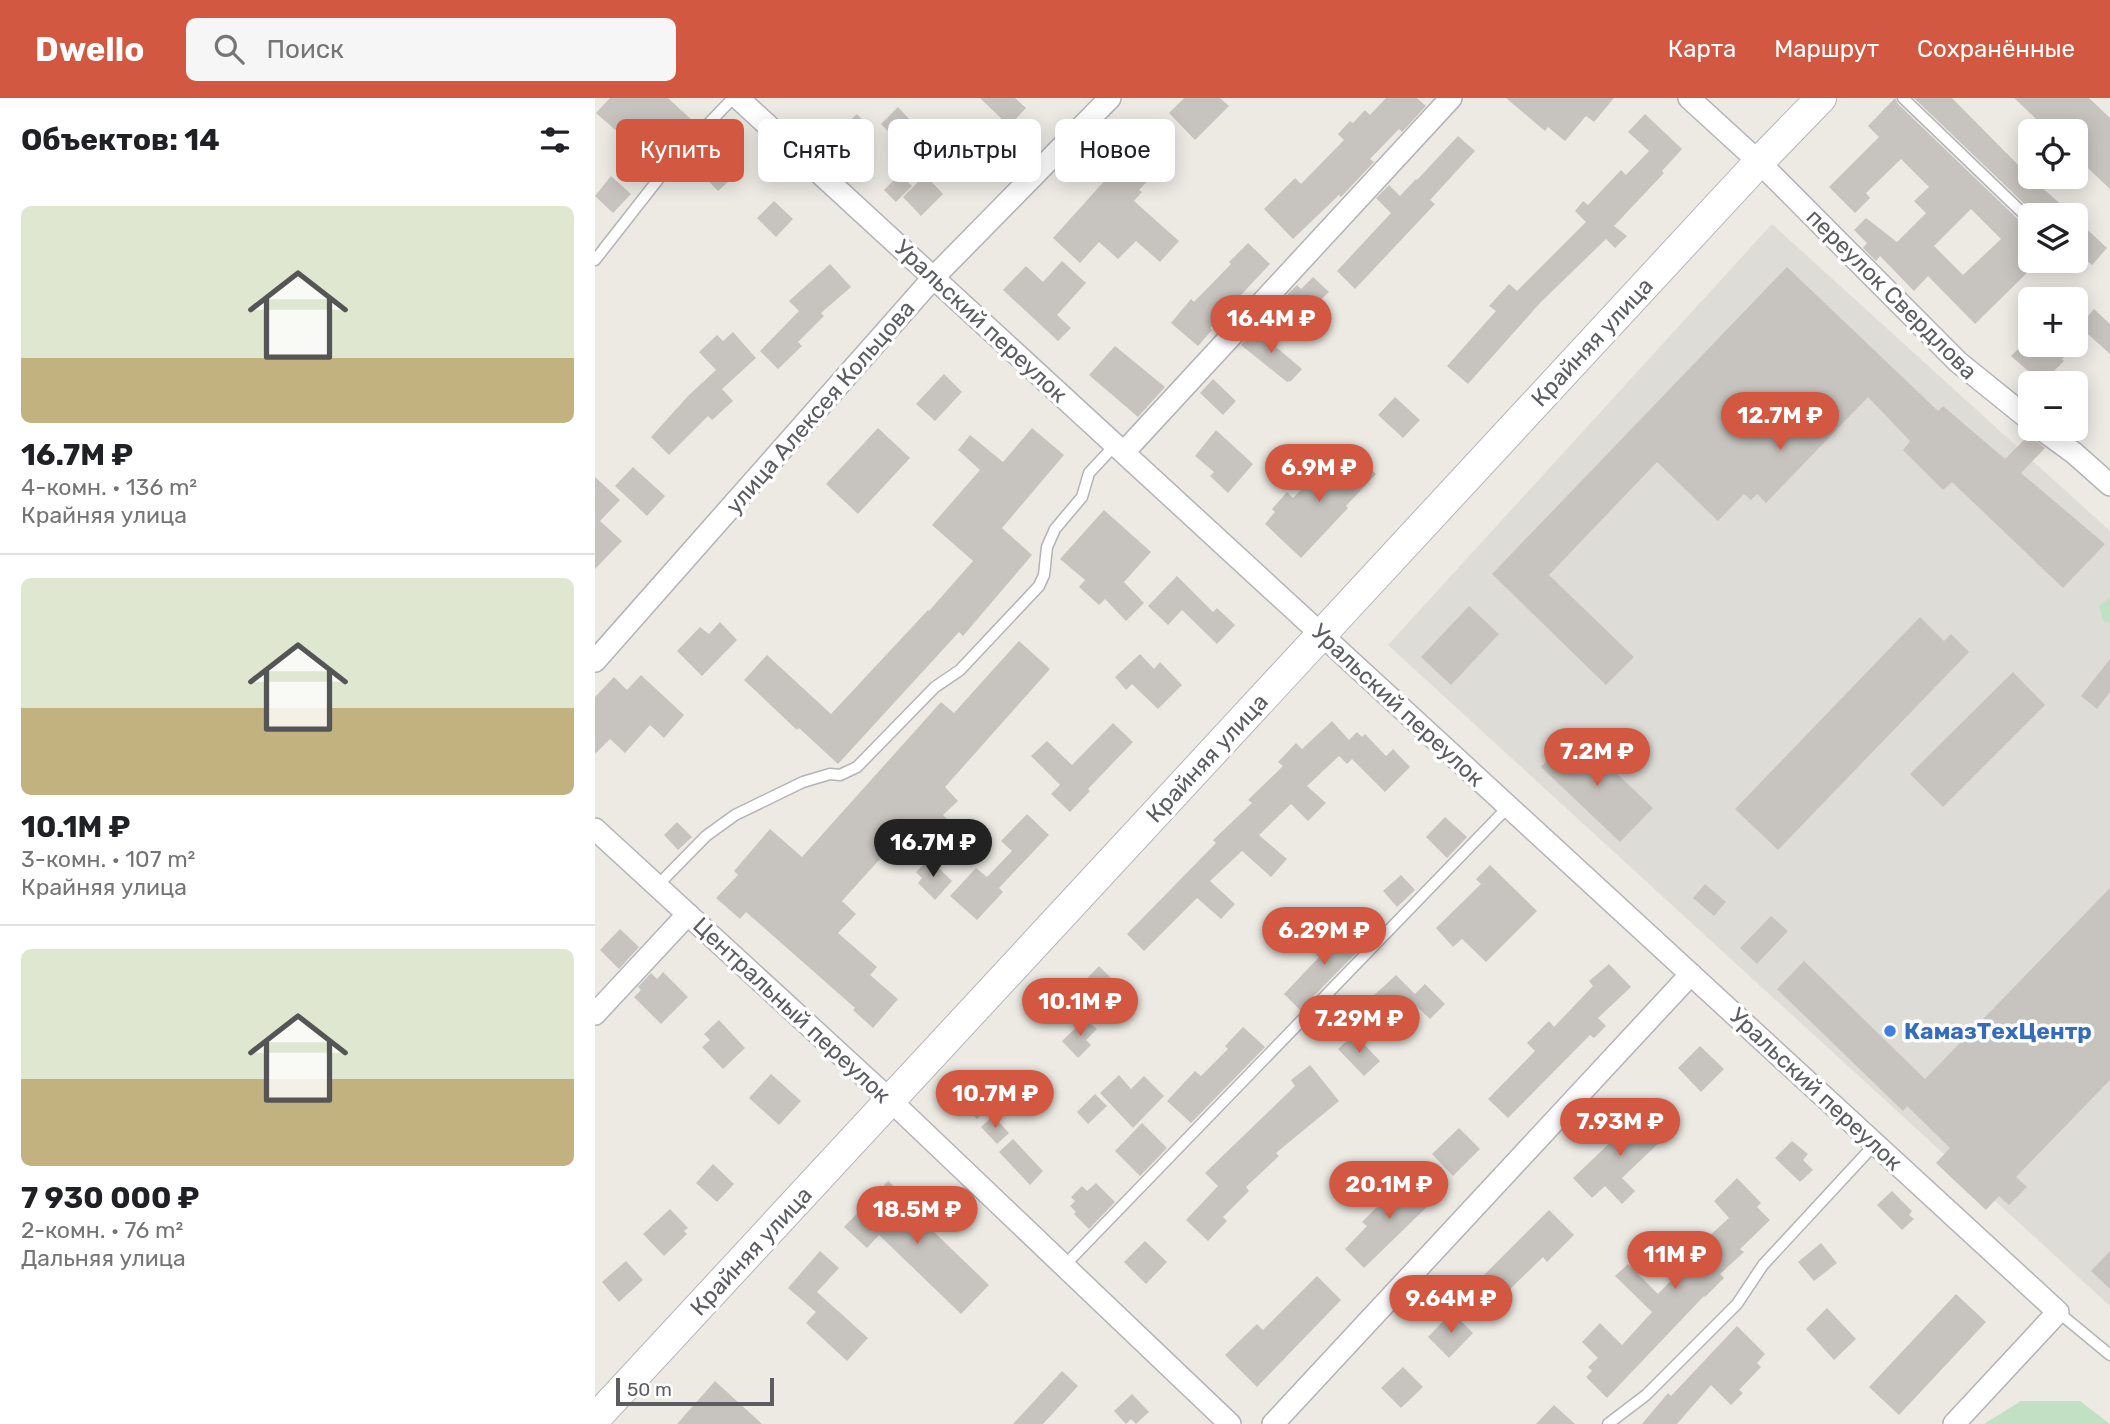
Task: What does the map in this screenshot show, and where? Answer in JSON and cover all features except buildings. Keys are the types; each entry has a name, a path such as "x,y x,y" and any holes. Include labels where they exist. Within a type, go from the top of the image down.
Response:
{"main road":[{"name":"Крайняя улица","path":"595,1419 1821,98"}],"street":[{"name":"Уральский переулок","path":"735,98 934,277 2058,1312"},
{"name":"улица Алексея Кольцова","path":"595,661 934,277 1110,98"},
{"path":"1120,448 1451,98"},
{"name":"переулок Свердлова","path":"1689,98 1759,162 1958,362 2018,411"},
{"path":"2058,441 2110,485"},
{"name":"Центральный переулок","path":"595,829 890,1100 1230,1424"},
{"path":"595,1014 688,914"},
{"path":"1273,1424 1691,974"},
{"path":"1954,1424 2058,1312"}],"lane":[{"path":"595,260 671,163 735,98"},
{"path":"1903,98 2018,208"},
{"path":"657,886 706,836 735,815 803,782 830,774 840,775 857,766 935,687 960,670 1039,586 1044,575 1047,547 1055,529 1082,496 1089,473 1120,448"},
{"path":"1064,1266 1509,806"},
{"path":"1608,1424 1646,1395 1737,1304 1763,1265 1875,1144"},
{"path":"2058,1312 2110,1355"}],"shaded area":[{"path":"1772,224 2110,531 2110,1306 1388,645"}],"green space":[{"path":"2110,597 2110,623 2103,621 2099,606"},
{"path":"2021,1401 2080,1401 2110,1424 1984,1424"}],"place":[{"name":"КамазТехЦентр","path":"1890,1031"}]}
